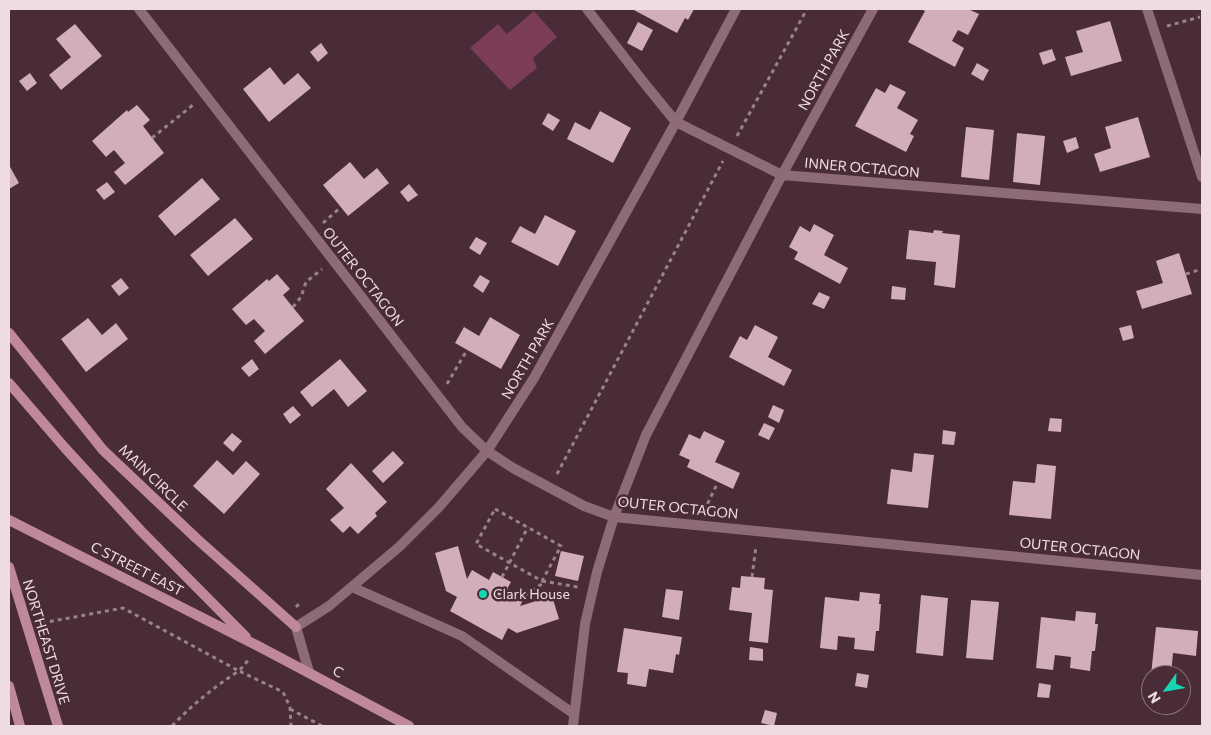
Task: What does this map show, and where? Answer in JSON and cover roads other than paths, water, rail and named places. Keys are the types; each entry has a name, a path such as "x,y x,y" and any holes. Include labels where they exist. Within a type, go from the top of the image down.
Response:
{"street":[{"name":"OUTER OCTAGON","path":"139,9 462,428 487,451 512,468 584,506 614,517 1202,575"},
{"name":"INNER OCTAGON","path":"587,9 676,122 782,175 1202,209"},
{"name":"NORTH PARK","path":"296,627 329,606 399,547 439,507 487,451 534,378 676,122 736,9"},
{"name":"NORTH PARK","path":"573,726 585,624 593,590 614,517 646,436 782,175 873,9"},
{"path":"1147,9 1202,177"},
{"name":"MAIN CIRCLE","path":"9,332 104,450 197,539 296,627"},
{"path":"9,382 65,448 141,531 252,643"},
{"name":"C STREET EAST","path":"9,520 252,643"},
{"name":"NORTHEAST DRIVE","path":"9,567 58,726"},
{"path":"352,587 462,636 574,714"},
{"path":"296,627 309,672"},
{"name":"C","path":"252,643 410,726"},
{"path":"9,686 20,726"}],"place":[{"name":"Clark House","path":"483,594"}]}
